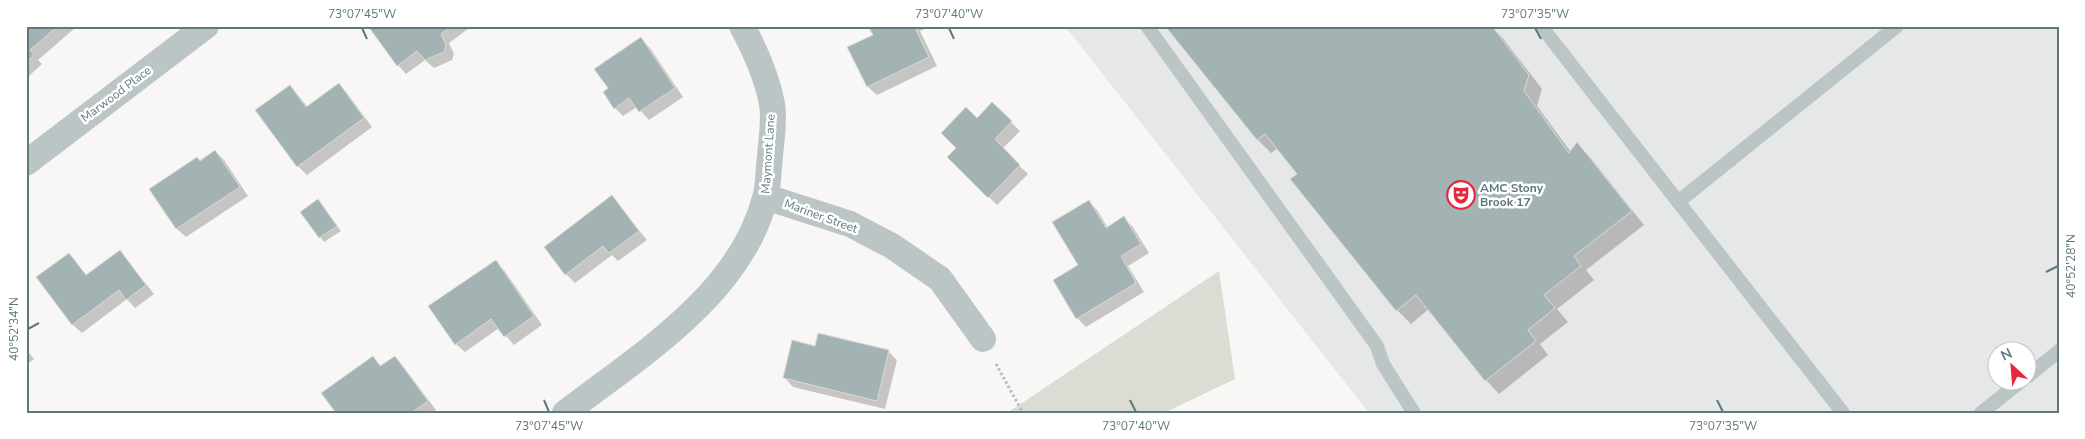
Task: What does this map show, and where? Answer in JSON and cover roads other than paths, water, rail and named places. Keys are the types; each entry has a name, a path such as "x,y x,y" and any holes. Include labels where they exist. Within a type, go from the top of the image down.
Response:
{"street":[{"name":"Marwood Place","path":"26,163 206,26"},
{"name":"Maymont Lane","path":"565,413 682,323 712,292 741,252 756,224 766,197 772,133 772,104 755,51 742,26"},
{"name":"Mariner Street","path":"766,197 850,224 892,246 940,280 983,339"}],"lane":[{"path":"1147,26 1377,346 1383,364 1414,413"},
{"path":"1541,26 1843,413"},
{"path":"1678,202 1897,26"},
{"path":"2038,368 2059,351"},
{"path":"1981,413 2007,392"}],"place":[{"name":"AMC Stony Brook 17","path":"1461,195"}]}
